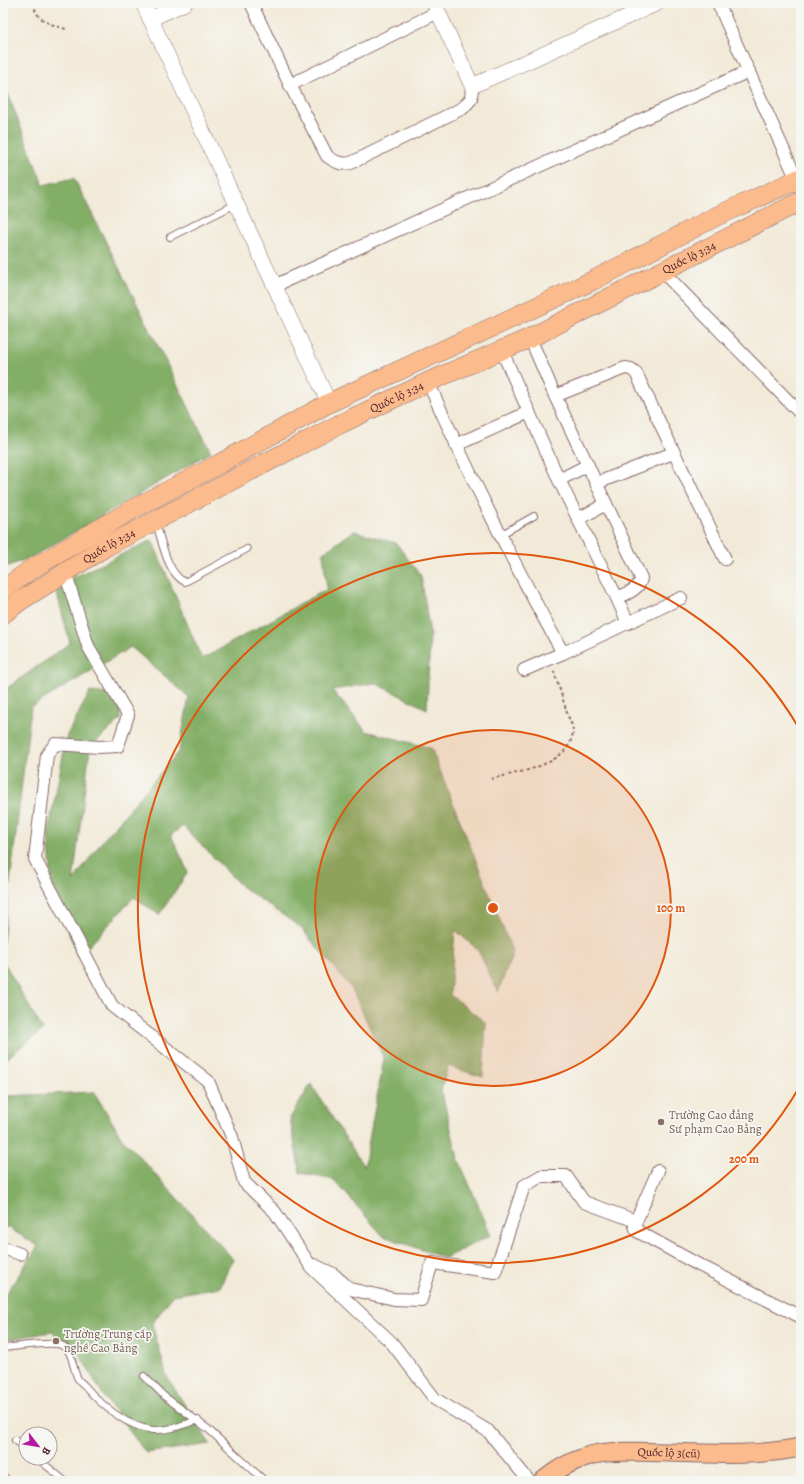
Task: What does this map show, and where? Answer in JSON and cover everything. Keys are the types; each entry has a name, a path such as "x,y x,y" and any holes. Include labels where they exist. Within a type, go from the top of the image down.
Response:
{"highway":[{"name":"Quốc lộ 3;34","path":"3,591 30,570 133,509 219,464 329,403 592,281 718,216 799,179"},
{"name":"Quốc lộ 3;34","path":"3,614 20,601 107,546 230,481 338,425 428,382 530,338 801,200"},
{"path":"651,250 662,271"},
{"path":"329,403 338,425"},
{"path":"3,573 57,554"},
{"path":"3,591 65,572"}],"main road":[{"name":"Quốc lộ 3(cũ)","path":"543,1481 574,1461 587,1456 612,1452 744,1453 790,1450 801,1447"}],"street":[{"path":"143,3 329,403"},
{"path":"150,19 185,3"},
{"path":"251,3 290,85 327,156 333,161 345,164 351,163 463,108 472,99 472,86 436,7 290,85"},
{"path":"472,86 658,3"},
{"path":"718,3 799,179"},
{"path":"274,286 749,71"},
{"path":"662,271 801,414"},
{"path":"530,338 641,578 641,582 638,586 617,598"},
{"path":"502,351 559,480 628,623"},
{"path":"556,396 625,368 631,369 636,373 724,559"},
{"path":"428,382 456,445 500,535 563,653"},
{"path":"456,445 529,412"},
{"path":"596,483 673,453"},
{"path":"559,480 588,465"},
{"path":"578,519 606,504"},
{"path":"65,572 88,646 128,715 118,746 98,747 55,744 47,755 35,860 112,1006 208,1081 232,1138 244,1182 275,1212 312,1268 392,1343 435,1399 488,1432 529,1481"},
{"path":"524,670 681,598"},
{"path":"658,1171 636,1221 636,1228 641,1234 801,1317"},
{"path":"308,1262 333,1274 350,1289 394,1298 421,1300 432,1263 495,1272 524,1186 541,1176 566,1176 584,1202 636,1221"},
{"path":"3,1248 20,1254"}],"lane":[{"path":"170,237 236,204"},
{"path":"500,535 534,516"},
{"path":"156,521 168,562 179,579 185,582 247,549"},
{"path":"3,1348 55,1344 64,1347 70,1354 77,1378 112,1412 134,1424 152,1430 162,1430 198,1420"},
{"path":"144,1376 164,1396 198,1420 265,1481"},
{"path":"47,1466 65,1481"},
{"path":"3,1476 9,1481"}],"path":[{"path":"38,3 35,10 39,18 68,30"},
{"path":"491,779 544,765 558,758 570,741 573,730 550,658"}],"green space":[{"path":"3,81 43,185 74,178 211,452 32,557 3,568"},
{"path":"354,531 396,543 421,576 430,634 427,709 375,683 332,690 366,731 431,748 513,953 498,992 478,950 455,930 450,995 486,1023 483,1077 448,1066 441,1090 458,1158 491,1235 445,1258 383,1236 334,1180 300,1173 290,1118 311,1084 364,1167 384,1059 352,989 300,927 241,886 183,826 171,835 188,872 159,915 134,897 79,957 53,897 48,833 67,735 90,692 118,695 121,719 90,748 73,881 100,844 179,751 189,697 131,647 31,707 3,942 3,691 70,643 55,586 152,540 202,659 327,589 323,553"},
{"path":"3,961 43,1030 3,1061"},
{"path":"94,1092 122,1138 233,1259 220,1287 173,1295 152,1324 167,1377 210,1444 146,1453 105,1398 76,1349 52,1332 3,1340 3,1298 38,1246 9,1228 3,1227 3,1094 7,1096"}],"place":[{"name":"Trường Cao đẳng Sư phạm Cao Bằng","path":"661,1122"},
{"name":"Trường Trung cấp nghề Cao Bằng","path":"56,1341"}]}
